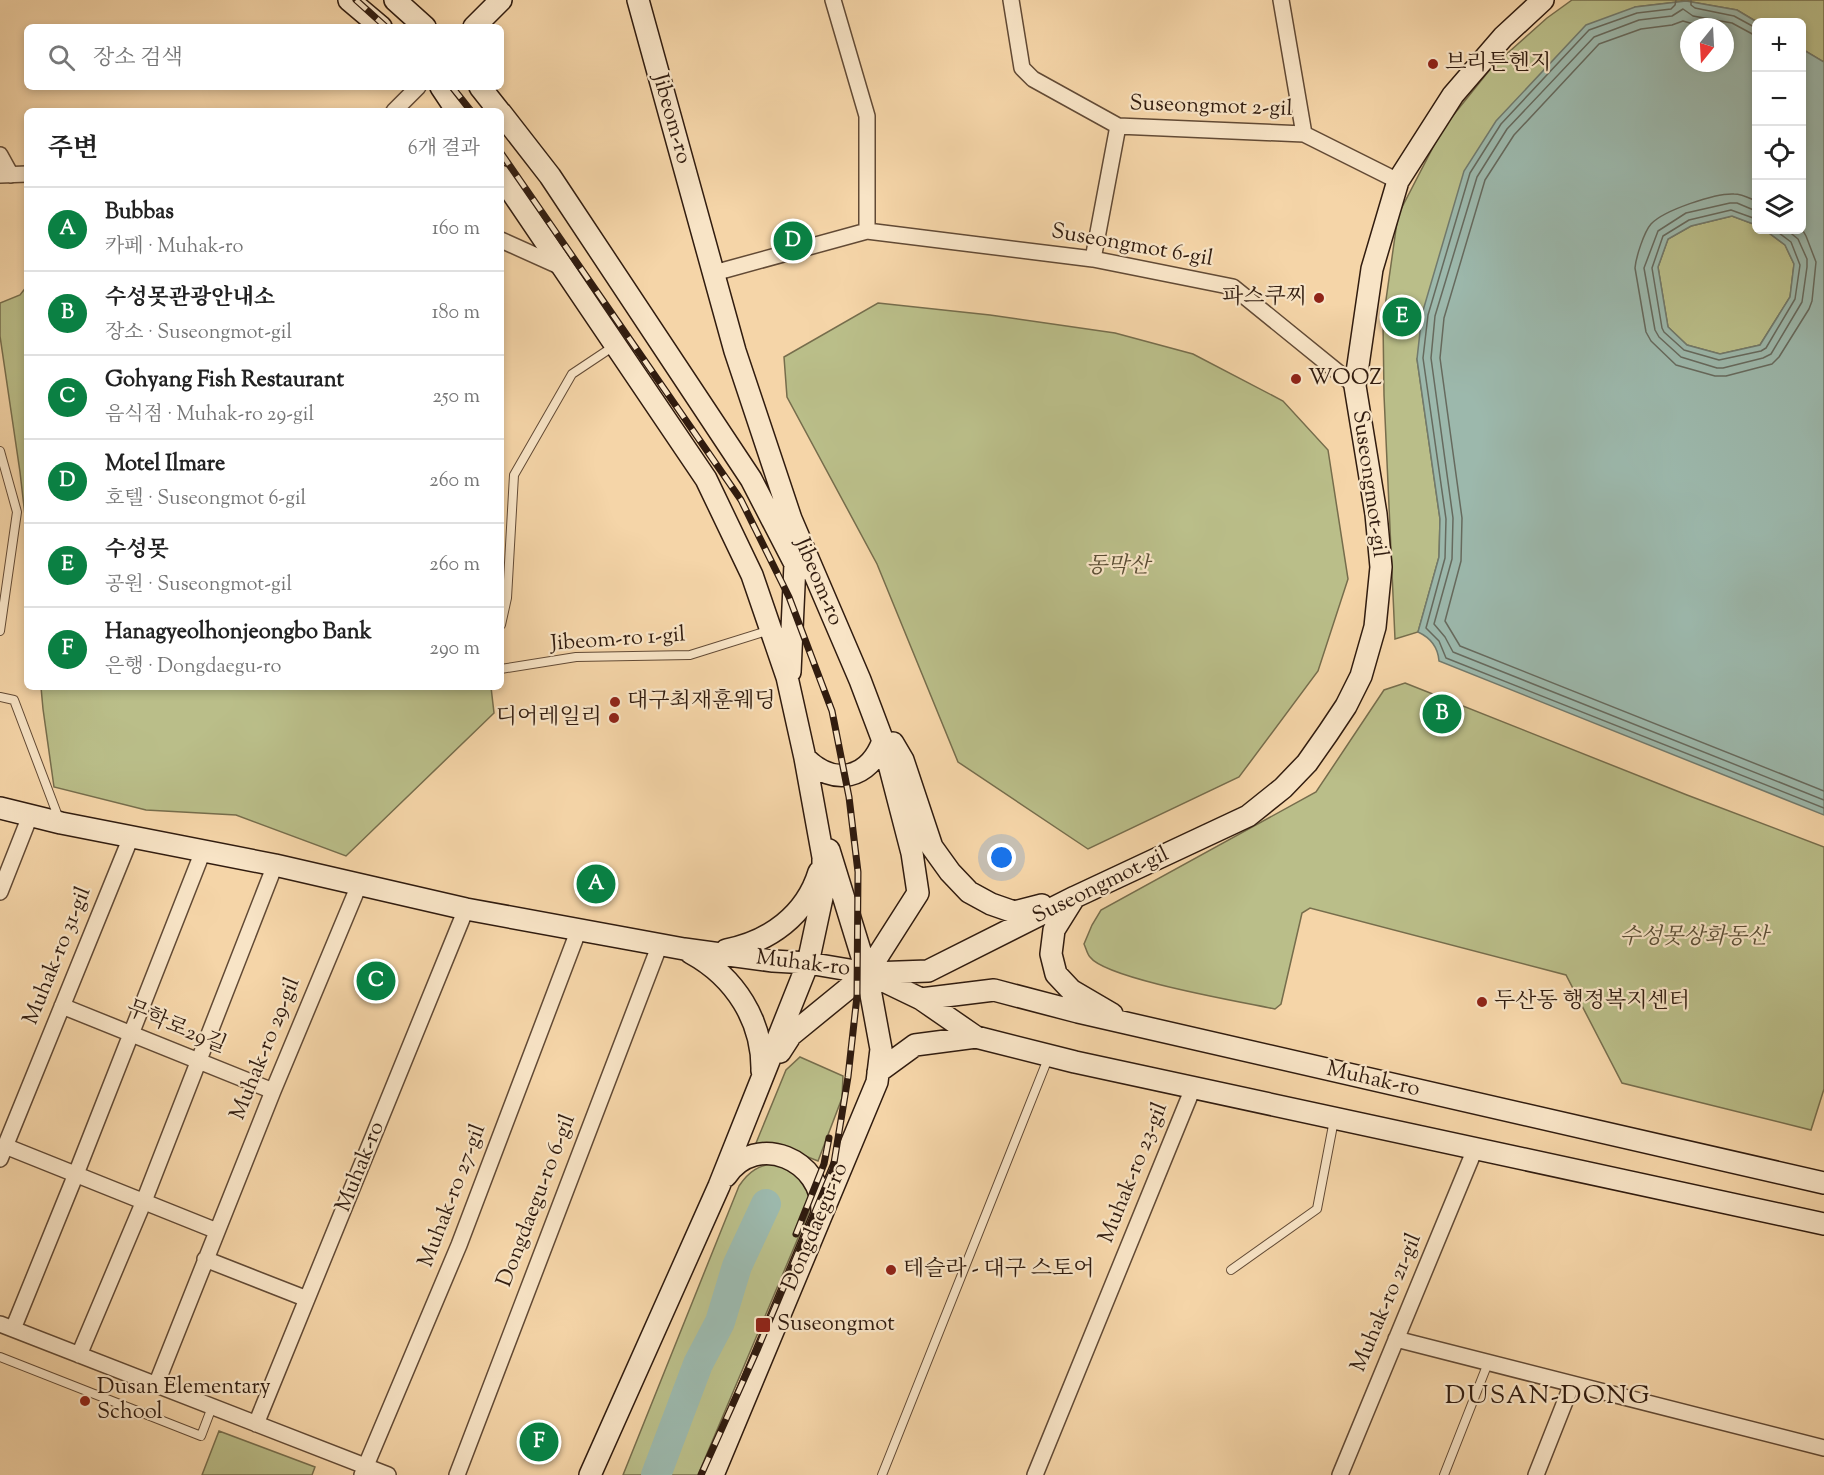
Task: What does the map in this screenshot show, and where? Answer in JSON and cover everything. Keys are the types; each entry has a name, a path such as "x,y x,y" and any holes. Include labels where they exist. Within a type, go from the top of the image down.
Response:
{"main road":[{"path":"349,0 377,24"},
{"path":"395,0 422,24"},
{"path":"477,24 501,0"},
{"name":"Jibeom-ro","path":"638,0 735,351 791,519 861,680 883,741 912,853 918,893 867,973 791,1035 762,1081"},
{"name":"Suseongmot-gil","path":"867,973 928,971 1075,897 1248,816 1283,788 1307,762 1346,706 1361,676 1375,627 1381,567 1376,514 1355,386 1372,269 1398,181 1454,95 1503,37 1542,0"},
{"path":"443,90 455,108"},
{"path":"482,90 497,108"},
{"path":"504,117 550,176 751,478 795,564 789,688"},
{"path":"504,180 706,479 752,575 789,688 805,758 823,857 823,893 808,963 719,1186 590,1475"},
{"path":"861,680 903,760 932,847 950,872 969,892 1014,912 1075,897"},
{"path":"805,758 825,773 837,776 850,775 871,762 879,752 883,741"},
{"path":"812,794 867,973"},
{"name":"Muhak-ro","path":"0,808 61,823 275,865 466,909 684,949 773,961 808,963 867,973 921,999 976,1037 1193,1088 1824,1224"},
{"path":"713,952 748,946 779,929 808,897 823,857"},
{"path":"1075,897 1054,930 1051,954 1056,974 1071,990 1130,1024"},
{"path":"684,949 703,959 720,973 747,1008 760,1043 762,1081"},
{"name":"Dongdaegu-ro","path":"714,1475 877,1082 881,1049 867,973"},
{"name":"Muhak-ro","path":"921,999 994,990 1130,1024 1824,1183"},
{"path":"878,1072 915,1045 976,1037"},
{"path":"719,1186 728,1172 746,1159 768,1154 783,1156 797,1162 813,1178 822,1199 822,1214"}],"street":[{"path":"833,0 867,116 867,231"},
{"name":"Suseongmot 2-gil","path":"1011,0 1022,68 1033,78 1118,126 1304,134 1398,181"},
{"name":"Suseongmot 2-gil","path":"1281,0 1304,134"},
{"path":"397,108 415,90"},
{"path":"1093,259 1118,126"},
{"path":"0,155 5,175 24,174"},
{"name":"Suseongmot 6-gil","path":"714,273 867,231 1093,259 1233,287 1355,386"},
{"path":"504,241 563,268"},
{"path":"0,892 30,816"},
{"name":"Muhak-ro 31-gil","path":"3,1153 131,837"},
{"path":"203,851 76,1174 6,1326 256,1424 364,1470 388,1475"},
{"path":"79,1355 144,1201 275,865"},
{"name":"Muhak-ro 29-gil","path":"156,1385 205,1258 359,885"},
{"name":"Muhak-ro","path":"256,1424 466,909"},
{"name":"Muhak-ro 27-gil","path":"364,1470 459,1245 579,930"},
{"name":"Dongdaegu-ro 6-gil","path":"457,1475 660,944"},
{"name":"무학로29길","path":"62,1006 273,1091"},
{"name":"Muhak-ro 23-gil","path":"1035,1475 1193,1088"},
{"name":"Muhak-ro 21-gil","path":"1340,1475 1475,1149"},
{"path":"3,1153 76,1174 217,1231"},
{"path":"205,1258 307,1299"},
{"path":"1396,1339 1824,1448"},
{"path":"1536,1475 1572,1384"}],"lane":[{"path":"504,612 507,598 514,475 572,374 615,345"},
{"path":"0,451 16,512 0,631"},
{"name":"Jibeom-ro 1-gil","path":"504,669 576,657 690,655 771,630"},
{"path":"0,697 14,700 61,823"},
{"path":"882,1475 1049,1056"},
{"name":"Muhak-ro","path":"1231,1270 1317,1209 1335,1118"},
{"path":"0,1358 201,1436 212,1407"},
{"path":"1444,1475 1488,1363"}],"green space":[{"path":"1572,0 1824,0 1824,62 1806,51 1806,18 1752,19 1737,10 1686,1 1635,7 1417,359 1440,519 1439,557 1418,632 1395,639 1383,321 1398,215 1443,128 1492,67 1547,18"},
{"path":"1732,216 1752,224 1752,234 1770,234 1785,245 1794,264 1790,297 1760,345 1720,354 1687,345 1668,327 1658,267 1668,239 1691,226"},
{"path":"24,290 24,507 0,336 0,303 20,295"},
{"name":"동막산","path":"878,303 990,315 1115,333 1193,354 1283,401 1328,450 1348,579 1318,671 1239,777 1088,849 958,762 877,564 787,397 784,357"},
{"name":"수성못상화동산","path":"1405,683 1824,847 1824,1089 1811,1130 1622,1083 1566,975 1310,908 1302,913 1281,1004 1275,1009 1147,981 1101,965 1090,957 1084,944 1101,910 1316,792 1384,690"},
{"path":"41,690 491,690 494,713 346,856 236,815 146,810 54,787"},
{"path":"800,1057 843,1076 842,1098 818,1161 775,1144 754,1148 786,1070"},
{"path":"776,1163 800,1174 811,1197 809,1212 698,1475 623,1475 739,1186 755,1170 764,1165"},
{"path":"219,1431 315,1467 312,1475 202,1475"}],"water":[{"path":"1686,1 1737,10 1752,19 1752,224 1732,216 1691,226 1668,239 1658,267 1668,327 1687,345 1720,354 1760,345 1790,297 1794,264 1785,245 1770,234 1806,234 1806,51 1824,62 1824,815 1439,661 1433,644 1418,632 1439,557 1440,519 1417,359 1422,314 1464,171 1496,121 1586,25 1635,7"}],"waterway":[{"path":"656,1475 698,1364 720,1322 737,1266 766,1204"}],"railway":[{"path":"356,0 383,24"},
{"path":"454,90 469,108"},
{"path":"504,157 741,500 789,597 832,711 849,797 858,872 857,996 848,1077 833,1169 758,1348 701,1475"},
{"path":"796,1234 824,1164 829,1138"}],"place":[{"name":"브리튼헨지","path":"1433,64"},
{"name":"Motel Ilmare","path":"793,241"},
{"name":"파스쿠찌","path":"1319,298"},
{"name":"수성못","path":"1402,317"},
{"name":"WOOZ","path":"1296,379"},
{"name":"대구최재훈웨딩","path":"615,702"},
{"name":"수성못관광안내소","path":"1442,714"},
{"name":"디어레일리","path":"614,718"},
{"name":"Bubbas","path":"596,884"},
{"name":"Gohyang Fish Restaurant","path":"376,981"},
{"name":"두산동 행정복지센터","path":"1482,1002"},
{"name":"테슬라 - 대구 스토어","path":"891,1270"},
{"name":"Suseongmot","path":"763,1325"},
{"name":"Dusan Elementary School","path":"85,1401"},
{"name":"Hanagyeolhonjeongbo Bank","path":"539,1442"}],"district":[{"name":"DUSAN-DONG","path":"1548,1396"}]}
